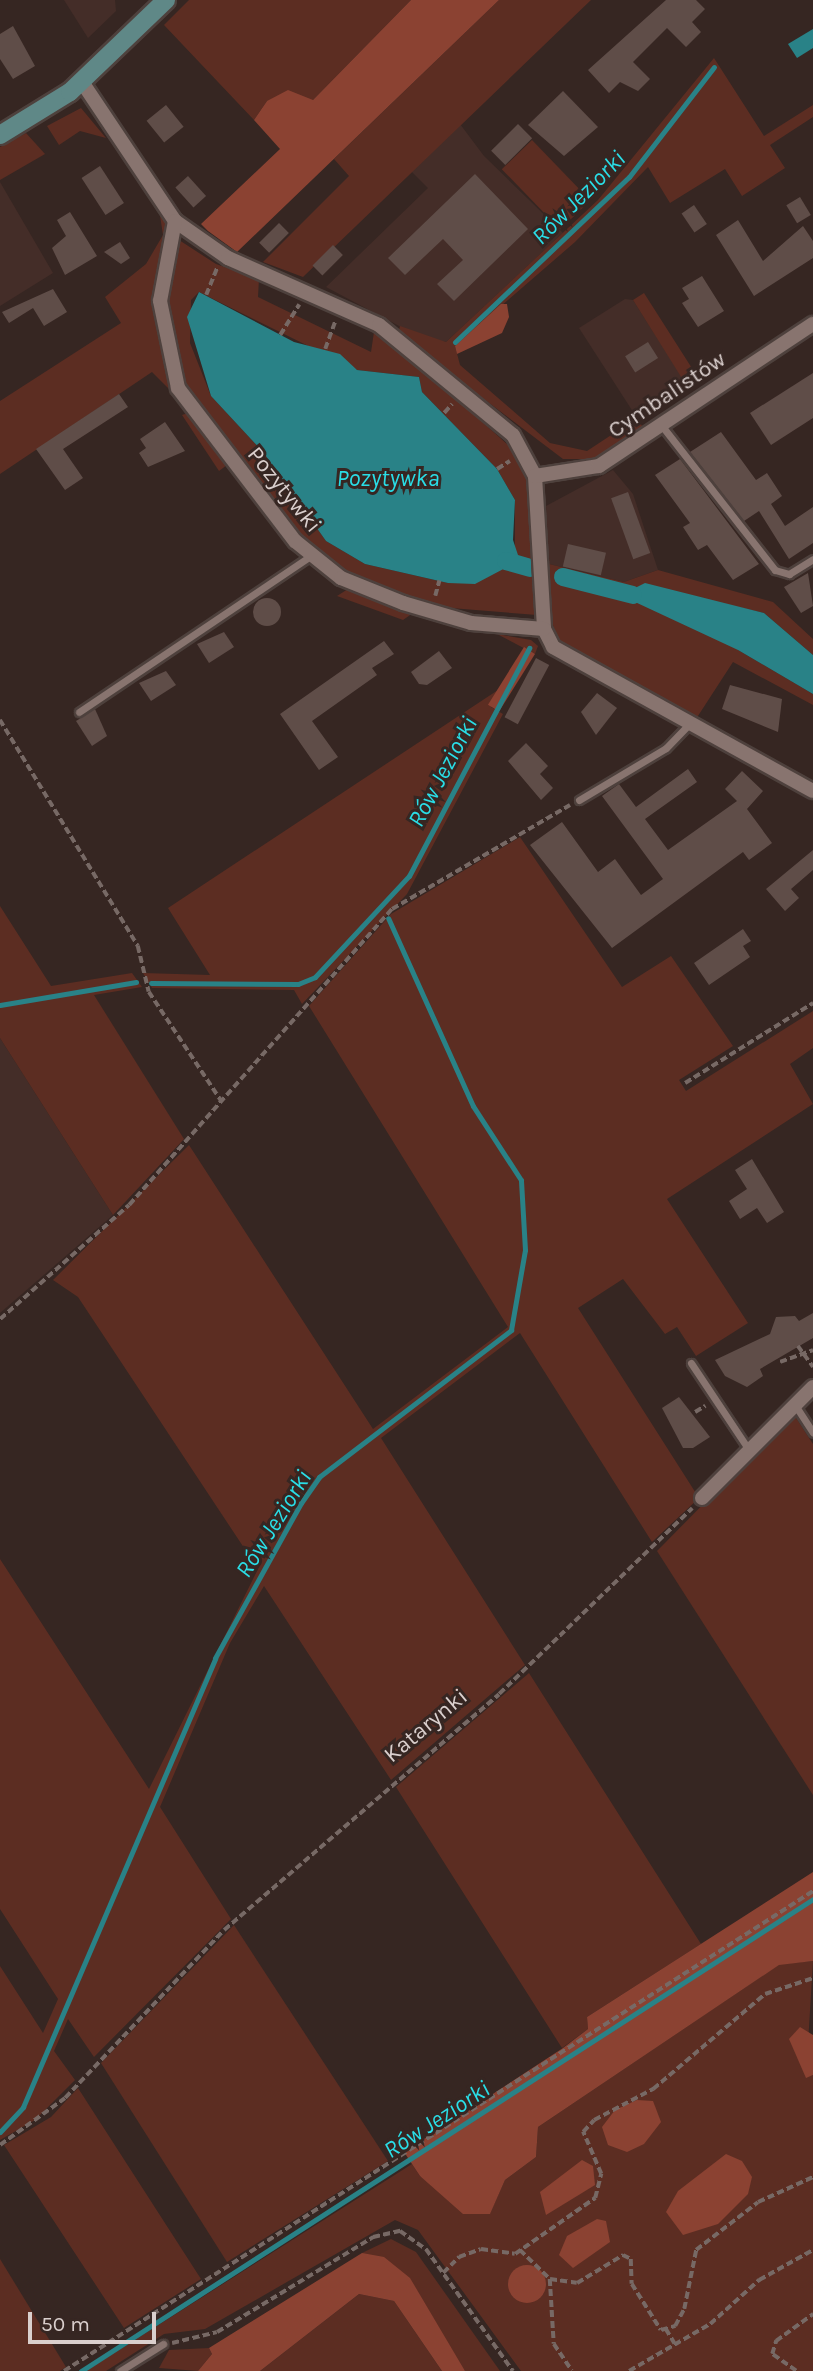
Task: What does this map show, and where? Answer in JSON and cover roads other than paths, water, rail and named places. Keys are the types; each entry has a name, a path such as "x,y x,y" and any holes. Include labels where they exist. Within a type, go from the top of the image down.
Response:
{"street":[{"path":"0,135 82,82 166,0"},
{"path":"82,82 175,221 228,258 379,325 513,435 535,476 544,629 561,654 813,791"},
{"name":"Pozytywki","path":"175,221 160,301 178,388 310,556 341,578 442,615 544,629"},
{"name":"Cymbalistów","path":"535,476 599,466 813,324"},
{"path":"702,1498 813,1387"}],"lane":[{"path":"662,426 775,570 789,574 813,559"},
{"path":"79,712 310,556"},
{"path":"579,800 666,748 689,724"},
{"path":"691,1363 749,1450"},
{"path":"795,1404 813,1433"},
{"path":"121,2371 163,2344"}],"water":[{"path":"813,29 813,48 797,58 788,44"},
{"name":"Pozytywka","path":"199,292 294,342 340,354 357,370 419,377 422,392 497,469 515,500 513,540 522,567 511,565 475,584 448,583 365,564 326,541 263,452 211,396 187,317"},
{"path":"645,583 764,613 813,655 813,694 738,650 635,602 637,587"}],"waterway":[{"name":"Rów Jeziorki","path":"455,342 629,177 714,67"},
{"path":"506,561 530,568"},
{"path":"563,577 633,595"},
{"name":"Rów Jeziorki","path":"151,983 298,984 315,977 409,876 529,648"},
{"name":"Rów Jeziorki","path":"0,2132 23,2107 215,1658 301,1503 319,1477 511,1330 525,1250 521,1180 473,1106 388,918"},
{"path":"0,1005 136,982"},
{"name":"Rów Jeziorki","path":"81,2371 813,1899"}]}
